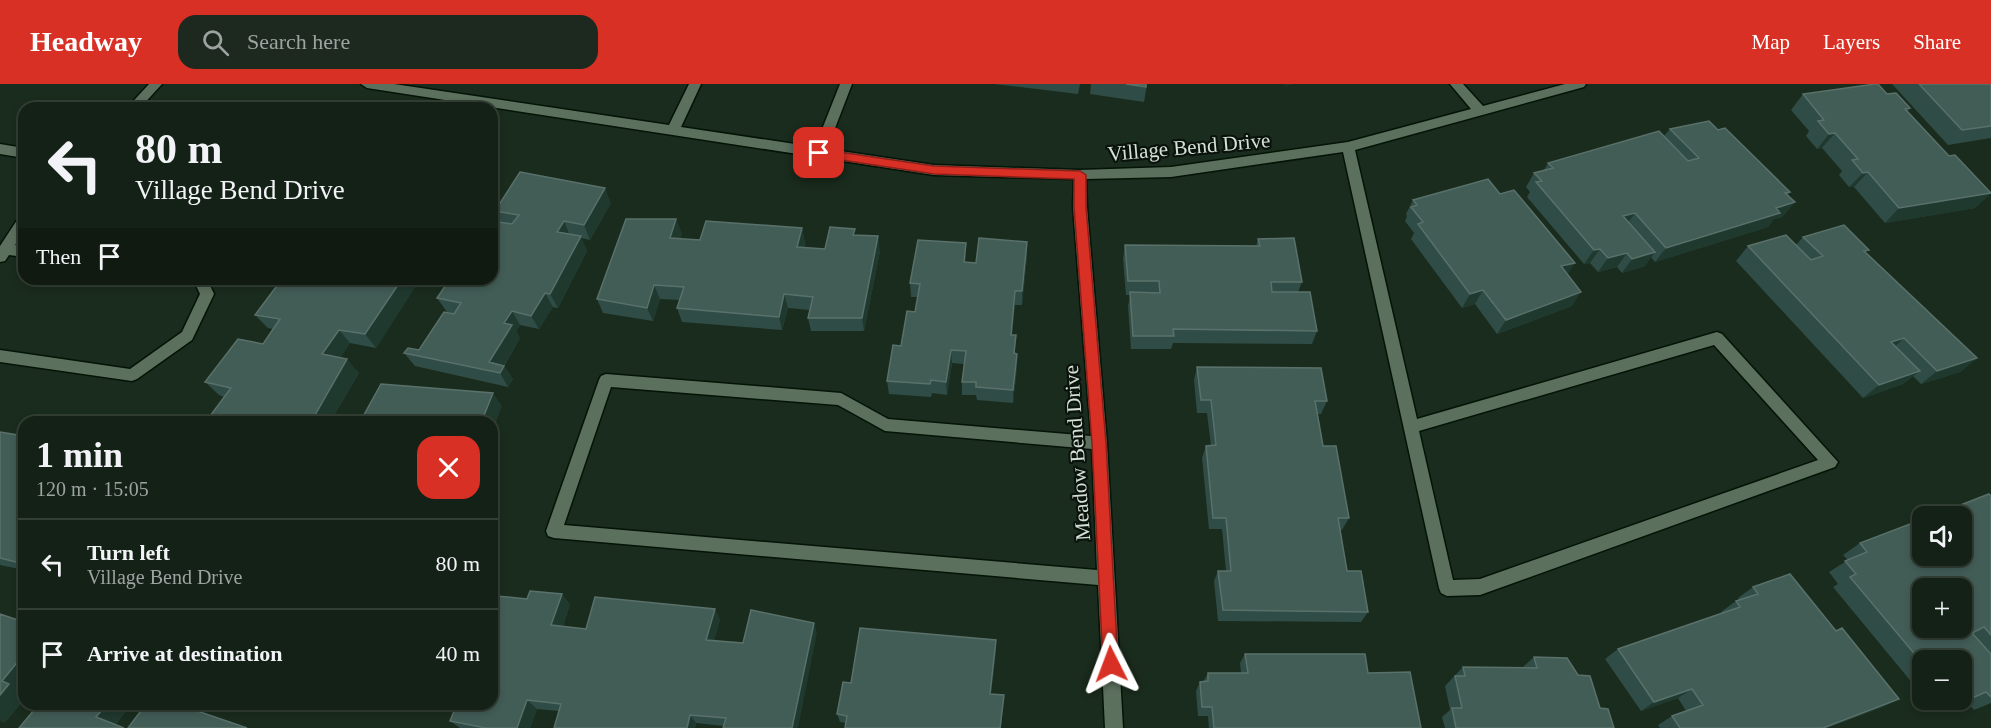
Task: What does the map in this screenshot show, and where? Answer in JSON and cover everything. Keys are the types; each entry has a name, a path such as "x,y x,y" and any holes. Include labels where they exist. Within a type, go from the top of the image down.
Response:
{"street":[{"path":"139,102 156,84"},
{"name":"Village Bend Drive","path":"367,84 487,102"},
{"path":"673,130 695,84"},
{"path":"819,153 846,84"},
{"path":"1456,84 1480,111"},
{"name":"Village Bend Drive","path":"498,104 934,170 1080,175 1171,172 1239,165 1348,147 1580,84"},
{"path":"1348,147 1410,427 1447,588 1480,587 1830,462 1718,338 1410,427"},
{"path":"0,149 18,152"},
{"name":"Meadow Bend Drive","path":"1080,175 1080,207 1099,443 1114,728"},
{"path":"3,253 18,230"},
{"path":"3,253 18,252"},
{"path":"0,356 132,375 187,336 207,294 203,285"},
{"path":"1099,443 885,425 841,399 606,380 554,531 1106,579"}],"building":[{"path":"1126,84 1146,84 1146,87"},
{"path":"1878,84 1887,94 1896,93 1910,108 1905,109 1949,156 1955,155 1991,193 1899,208 1868,172 1863,173 1852,160 1858,159 1835,133 1829,134 1818,121 1824,120 1803,94"},
{"path":"1919,84 1991,84 1991,126 1962,130"},
{"path":"1709,121 1718,130 1725,128 1790,192 1785,193 1795,202 1776,208 1780,213 1666,248 1635,213 1623,216 1655,252 1632,259 1627,253 1608,258 1600,249 1594,250 1536,182 1542,181 1534,173 1553,168 1548,163 1659,131 1688,161 1699,158 1670,129"},
{"path":"520,172 605,188 584,225 564,221 557,232 581,236 550,294 545,293 531,316 512,311 504,323 512,325 489,362 504,366 500,373 404,353 408,348 419,350 444,312 454,314 461,303 437,298 446,285 498,285 498,222 512,224 519,215 498,212 498,206"},
{"path":"1488,179 1500,194 1514,190 1575,263 1561,266 1581,292 1506,320 1483,290 1470,294 1418,224 1423,222 1411,207 1417,205 1413,200"},
{"path":"626,219 676,219 670,238 700,240 706,221 802,228 797,247 825,249 830,227 855,229 853,235 878,236 862,318 808,318 813,297 784,294 779,317 677,308 684,287 654,285 647,308 597,299"},
{"path":"1844,225 1869,250 1864,251 1977,358 1937,371 1904,338 1891,342 1920,371 1879,385 1748,246 1786,235 1811,260 1823,256 1803,237"},
{"path":"979,238 1027,242 1022,291 1015,291 1011,335 1016,335 1014,353 1017,354 1013,390 976,387 976,382 962,382 966,351 951,350 946,382 931,380 930,384 887,381 893,345 901,346 907,311 915,312 920,284 910,283 918,240 966,243 964,262 976,263"},
{"path":"1294,238 1302,282 1271,282 1272,292 1310,292 1317,331 1173,329 1174,336 1133,336 1130,292 1160,293 1159,281 1128,281 1125,245 1260,246 1258,239"},
{"path":"278,285 398,285 365,334 339,330 322,354 347,359 314,416 210,416 231,388 205,382 238,339 263,344 280,319 255,315"},
{"path":"1197,367 1321,368 1327,401 1315,401 1323,446 1336,446 1349,518 1338,518 1347,571 1361,571 1368,612 1223,610 1218,571 1231,571 1226,518 1213,518 1206,446 1216,445 1211,400 1201,400"},
{"path":"381,384 493,393 484,416 363,416"},
{"path":"0,432 18,435 18,562 0,558"},
{"path":"1989,494 1991,496 1991,635 1984,627 1972,633 1991,654 1991,697 1986,692 1972,698 1972,650 1912,651 1850,577 1856,574 1845,561 1867,552 1860,543 1912,523 1912,566 1972,566 1972,506 1958,506"},
{"path":"1790,574 1836,631 1842,628 1899,699 1823,728 1680,728 1672,716 1703,705 1692,689 1654,702 1618,649 1740,607 1736,601 1758,594 1753,587"},
{"path":"530,591 562,594 551,625 586,629 595,597 715,609 706,640 743,643 751,610 814,623 792,728 723,728 726,718 690,715 687,728 554,728 561,704 527,700 517,728 486,728 450,721 455,710 498,710 498,596 527,599"},
{"path":"0,614 18,620 18,661 2,681 9,684 0,695"},
{"path":"860,628 996,640 990,694 1004,695 1000,728 845,728 847,716 837,714 843,682 851,683"},
{"path":"1245,654 1365,654 1368,673 1410,672 1421,728 1214,728 1212,707 1202,707 1200,682 1208,681 1208,673 1248,673"},
{"path":"1534,657 1567,658 1578,675 1590,676 1600,708 1608,709 1614,728 1456,728 1452,708 1462,708 1455,676 1465,676 1463,667 1537,668"},
{"path":"34,710 102,710 96,717 124,728 19,728"},
{"path":"142,710 194,710 247,728 128,728"}],"route":[{"path":"819,153 934,170 1080,175 1080,207 1099,443 1111,664"}]}
